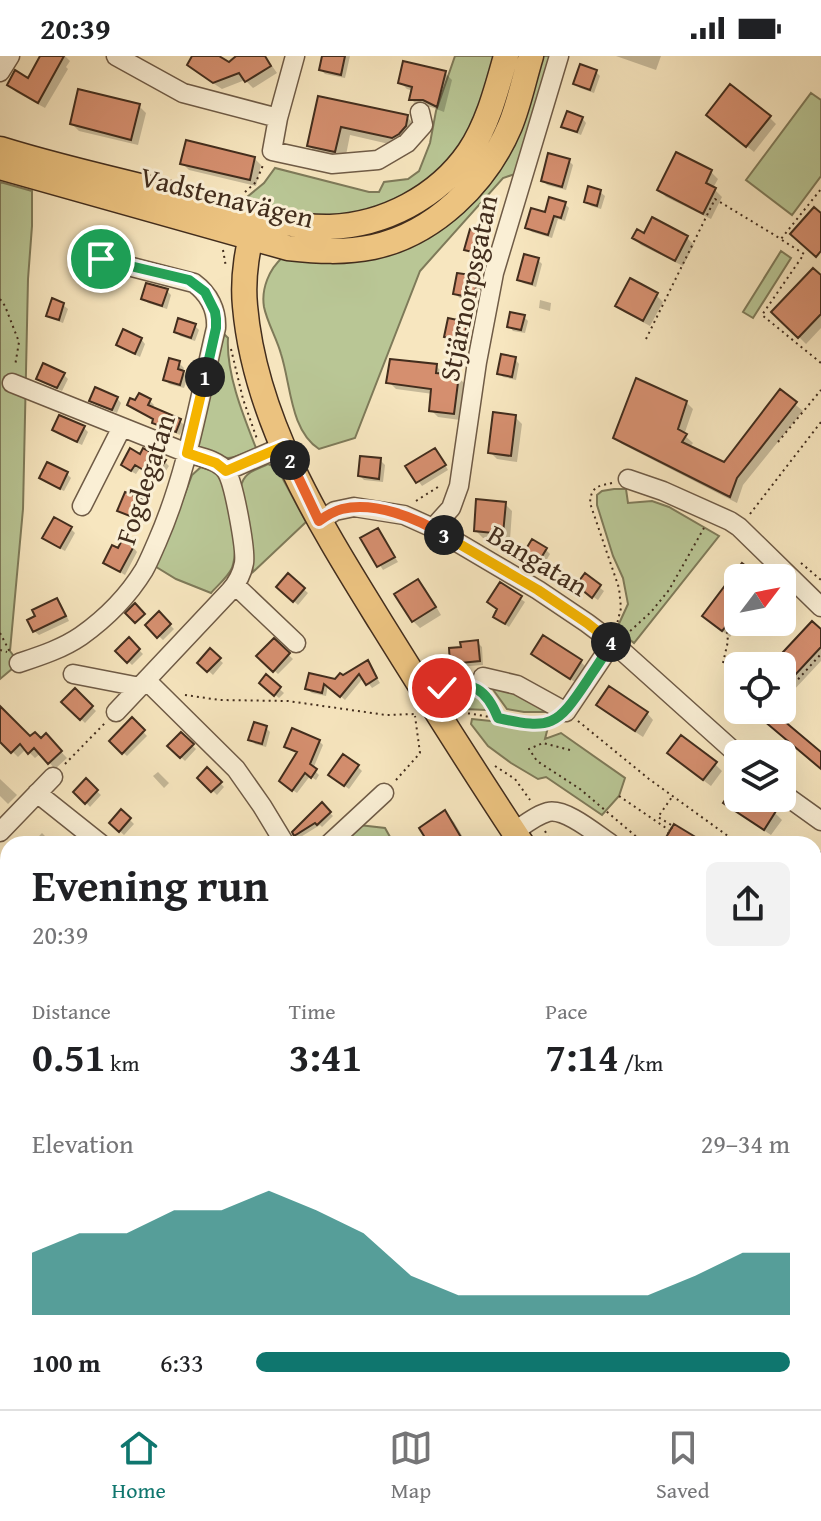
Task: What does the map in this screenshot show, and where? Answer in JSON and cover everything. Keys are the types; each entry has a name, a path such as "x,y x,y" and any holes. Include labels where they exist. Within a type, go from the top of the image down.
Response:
{"main road":[{"name":"Vadstenavägen","path":"0,167 253,227 328,227 379,220 424,196 443,181 470,150 490,107 506,56"},
{"name":"Vadstenavägen","path":"0,149 253,227 288,248 327,252 357,250 395,241 430,223 460,198 487,168 510,126 531,56"},
{"path":"253,227 244,275 244,304 264,395 284,446 319,521 422,690 517,836"}],"street":[{"path":"0,72 10,56"},
{"path":"116,56 183,93 278,118"},
{"path":"295,56 272,151 332,164 378,160 407,143 423,125 420,112"},
{"name":"Stjärnorpsgatan","path":"433,528 451,508 456,497 494,273 559,56"},
{"name":"Fogdegatan","path":"15,658 62,648 80,637 124,597 144,569 164,525 187,453 216,328 215,312 208,297 189,280 101,259"},
{"path":"12,383 216,463 226,471 231,481 244,552 243,569 235,585 147,686 116,712"},
{"path":"82,506 122,427"},
{"path":"226,471 284,446"},
{"path":"628,479 663,491 739,527 821,607"},
{"name":"Bangatan","path":"319,521 335,511 354,507 398,514 433,528 587,623 724,742"},
{"path":"235,585 296,643"},
{"path":"483,677 517,685 566,712 615,645"},
{"path":"73,674 147,686 236,769 280,836"},
{"path":"0,832 53,777"},
{"path":"37,793 91,836"},
{"path":"338,836 384,793"},
{"path":"796,803 821,821"},
{"path":"520,836 538,816 551,812 563,813 599,836"}],"path":[{"path":"781,239 821,189"},
{"path":"646,339 715,199 804,254 762,315 821,363"},
{"path":"0,299 19,342 12,383"},
{"path":"778,442 821,390"},
{"path":"739,527 821,422"},
{"path":"398,514 462,470"},
{"path":"628,479 601,485 590,493 592,515 621,599 615,645 625,641 629,632 669,590 713,514"},
{"path":"801,563 821,580"},
{"path":"0,633 15,658"},
{"path":"723,663 727,636"},
{"path":"796,682 821,654"},
{"path":"440,677 483,677"},
{"path":"147,686 220,700 288,701 386,715 425,713"},
{"path":"442,688 459,686 480,690 490,699 498,718"},
{"path":"53,777 116,712"},
{"path":"457,713 477,713 532,725 554,721 566,712 728,836"},
{"path":"384,793 420,753 415,714"},
{"path":"570,750 543,743 529,749 537,761 580,789 636,836"},
{"path":"491,763 515,779 524,790 548,836"},
{"path":"619,796 670,831"},
{"path":"667,836 673,826 658,817 672,796"}],"green space":[{"path":"455,56 496,56 474,125 454,156 421,188 359,215 300,217 241,202 264,183 275,168 369,192 379,192 384,182 408,179 419,171 430,143 436,111"},
{"path":"542,56 551,56 515,174 503,178 420,271 355,438 319,449 309,441 297,419 281,354 265,313 263,300 270,273 283,257 319,259 457,210"},
{"path":"811,93 821,100 821,176 792,215 746,180"},
{"path":"0,182 32,191 32,226 23,509 10,651 19,663 0,679"},
{"path":"781,251 791,258 753,318 743,312"},
{"path":"224,334 228,338 236,394 256,448 232,458 221,457 197,446 219,336"},
{"path":"268,464 277,468 306,522 253,572 252,543 241,487 247,475"},
{"path":"201,467 218,473 229,507 235,545 232,568 211,593 176,579 153,565 167,541 192,475"},
{"path":"614,489 626,489 628,503 652,501 669,507 719,536 634,643 617,628 628,604 623,578 597,505 597,495"},
{"path":"489,684 519,689 553,712 507,709"},
{"path":"455,688 482,697 489,703 486,710 464,709 451,692"},
{"path":"472,719 548,727 545,739 561,733 625,778 619,796 602,815 546,777 538,779 511,763 488,746 471,724"},
{"path":"359,825 385,828 390,836 347,836"}],"building":[{"path":"40,56 64,56 38,103 7,85 15,70 28,78"},
{"path":"192,56 219,56 229,62 236,56 265,56 271,66 245,82 239,73 213,83 187,65"},
{"path":"322,56 345,56 341,75 319,70"},
{"path":"403,61 446,71 437,107 423,100 409,100 412,87 398,83"},
{"path":"580,64 597,70 590,90 573,84"},
{"path":"730,84 771,116 746,147 706,115"},
{"path":"78,89 140,104 131,140 70,124"},
{"path":"318,96 408,115 406,126 392,138 341,127 335,152 307,146"},
{"path":"567,111 583,117 577,132 561,127"},
{"path":"186,140 255,157 250,180 180,164"},
{"path":"676,152 712,170 706,183 716,188 703,214 657,190"},
{"path":"548,153 570,159 562,187 541,181"},
{"path":"588,186 601,190 597,206 584,202"},
{"path":"549,197 566,202 561,218 554,216 548,235 525,228 531,208 545,212"},
{"path":"814,207 821,213 821,251 816,257 790,234"},
{"path":"652,217 688,236 675,261 632,238 637,229 644,233"},
{"path":"470,229 487,233 481,254 464,250"},
{"path":"524,254 539,258 532,284 517,280"},
{"path":"813,268 821,275 821,314 798,338 771,312"},
{"path":"457,273 478,276 474,298 453,294"},
{"path":"630,278 658,293 643,321 615,306"},
{"path":"146,283 168,289 162,306 141,299"},
{"path":"52,298 64,303 59,320 46,316"},
{"path":"510,312 525,315 521,330 507,327"},
{"path":"178,318 196,324 191,338 174,332"},
{"path":"448,318 467,322 464,341 444,337"},
{"path":"123,329 142,338 135,354 116,345"},
{"path":"501,354 516,357 512,377 497,374"},
{"path":"169,358 180,361 178,369 184,371 180,385 163,380"},
{"path":"390,359 437,364 436,373 459,375 454,414 429,411 431,389 386,383"},
{"path":"43,363 65,373 57,388 36,379"},
{"path":"636,378 687,401 678,429 687,434 682,442 724,462 780,389 797,402 737,478 730,497 613,438"},
{"path":"95,387 118,397 112,410 89,401"},
{"path":"139,393 151,399 148,405 181,419 176,432 152,423 153,419 127,405 130,398 135,400"},
{"path":"493,412 516,415 511,456 488,453"},
{"path":"59,415 85,426 77,442 52,430"},
{"path":"130,448 140,454 143,448 166,460 155,477 135,465 131,471 121,465"},
{"path":"435,448 446,465 416,483 405,466"},
{"path":"360,456 381,458 379,479 358,476"},
{"path":"47,462 68,472 60,489 39,478"},
{"path":"125,492 142,499 135,518 117,511"},
{"path":"476,499 506,502 503,534 474,531"},
{"path":"54,517 72,527 60,548 42,538"},
{"path":"378,528 395,557 377,567 360,538"},
{"path":"532,539 547,548 538,563 523,554"},
{"path":"122,540 134,546 120,572 103,563 112,545 118,548"},
{"path":"288,573 305,588 293,602 276,587"},
{"path":"585,573 601,585 592,598 576,585"},
{"path":"418,579 436,607 412,622 394,594"},
{"path":"500,582 522,596 505,624 493,617 497,609 487,602"},
{"path":"724,587 724,628 722,631 702,616"},
{"path":"57,598 66,616 33,632 27,620 35,616 32,610"},
{"path":"135,603 145,614 135,623 125,613"},
{"path":"159,611 171,624 157,638 145,625"},
{"path":"812,621 821,629 821,647 796,674 796,652 783,652"},
{"path":"543,635 582,660 570,679 531,654"},
{"path":"129,637 140,649 127,663 115,651"},
{"path":"274,638 290,653 273,672 256,656"},
{"path":"478,640 480,661 450,664 449,648 461,647 460,642"},
{"path":"210,648 221,658 207,672 197,663"},
{"path":"368,660 377,678 366,685 359,674 340,697 324,684 322,693 305,689 309,673 335,679 340,673 343,675"},
{"path":"266,674 281,687 274,696 259,683"},
{"path":"609,686 648,712 635,731 596,705"},
{"path":"75,688 93,706 80,720 61,702"},
{"path":"0,706 30,736 35,732 41,738 46,733 62,751 48,764 34,748 28,754 20,744 11,753 0,742"},
{"path":"132,717 145,730 122,754 109,741"},
{"path":"254,722 267,726 262,744 248,740"},
{"path":"768,724 788,724 821,752 821,769 796,748 796,740 787,740"},
{"path":"292,728 320,740 310,764 317,769 311,778 305,773 292,791 279,781 297,752 284,747"},
{"path":"181,732 194,744 180,758 167,746"},
{"path":"681,735 717,762 703,780 667,753"},
{"path":"343,754 359,765 344,786 328,775"},
{"path":"207,767 222,782 211,792 197,778"},
{"path":"86,778 98,790 85,804 73,792"},
{"path":"322,802 331,812 317,825 315,823 294,836 292,832"},
{"path":"121,809 131,818 119,832 109,823"},
{"path":"445,810 460,836 424,836 419,828"},
{"path":"737,812 775,812 764,830"},
{"path":"674,824 694,836 667,836"}],"route":[{"path":"101,259 189,280 205,292 213,305 216,328 187,453 216,463 226,471 284,446 319,521 335,511 354,507 418,520 538,590 611,641 566,712 544,724 532,725 498,718 490,699 480,690 459,686 442,688"}]}
